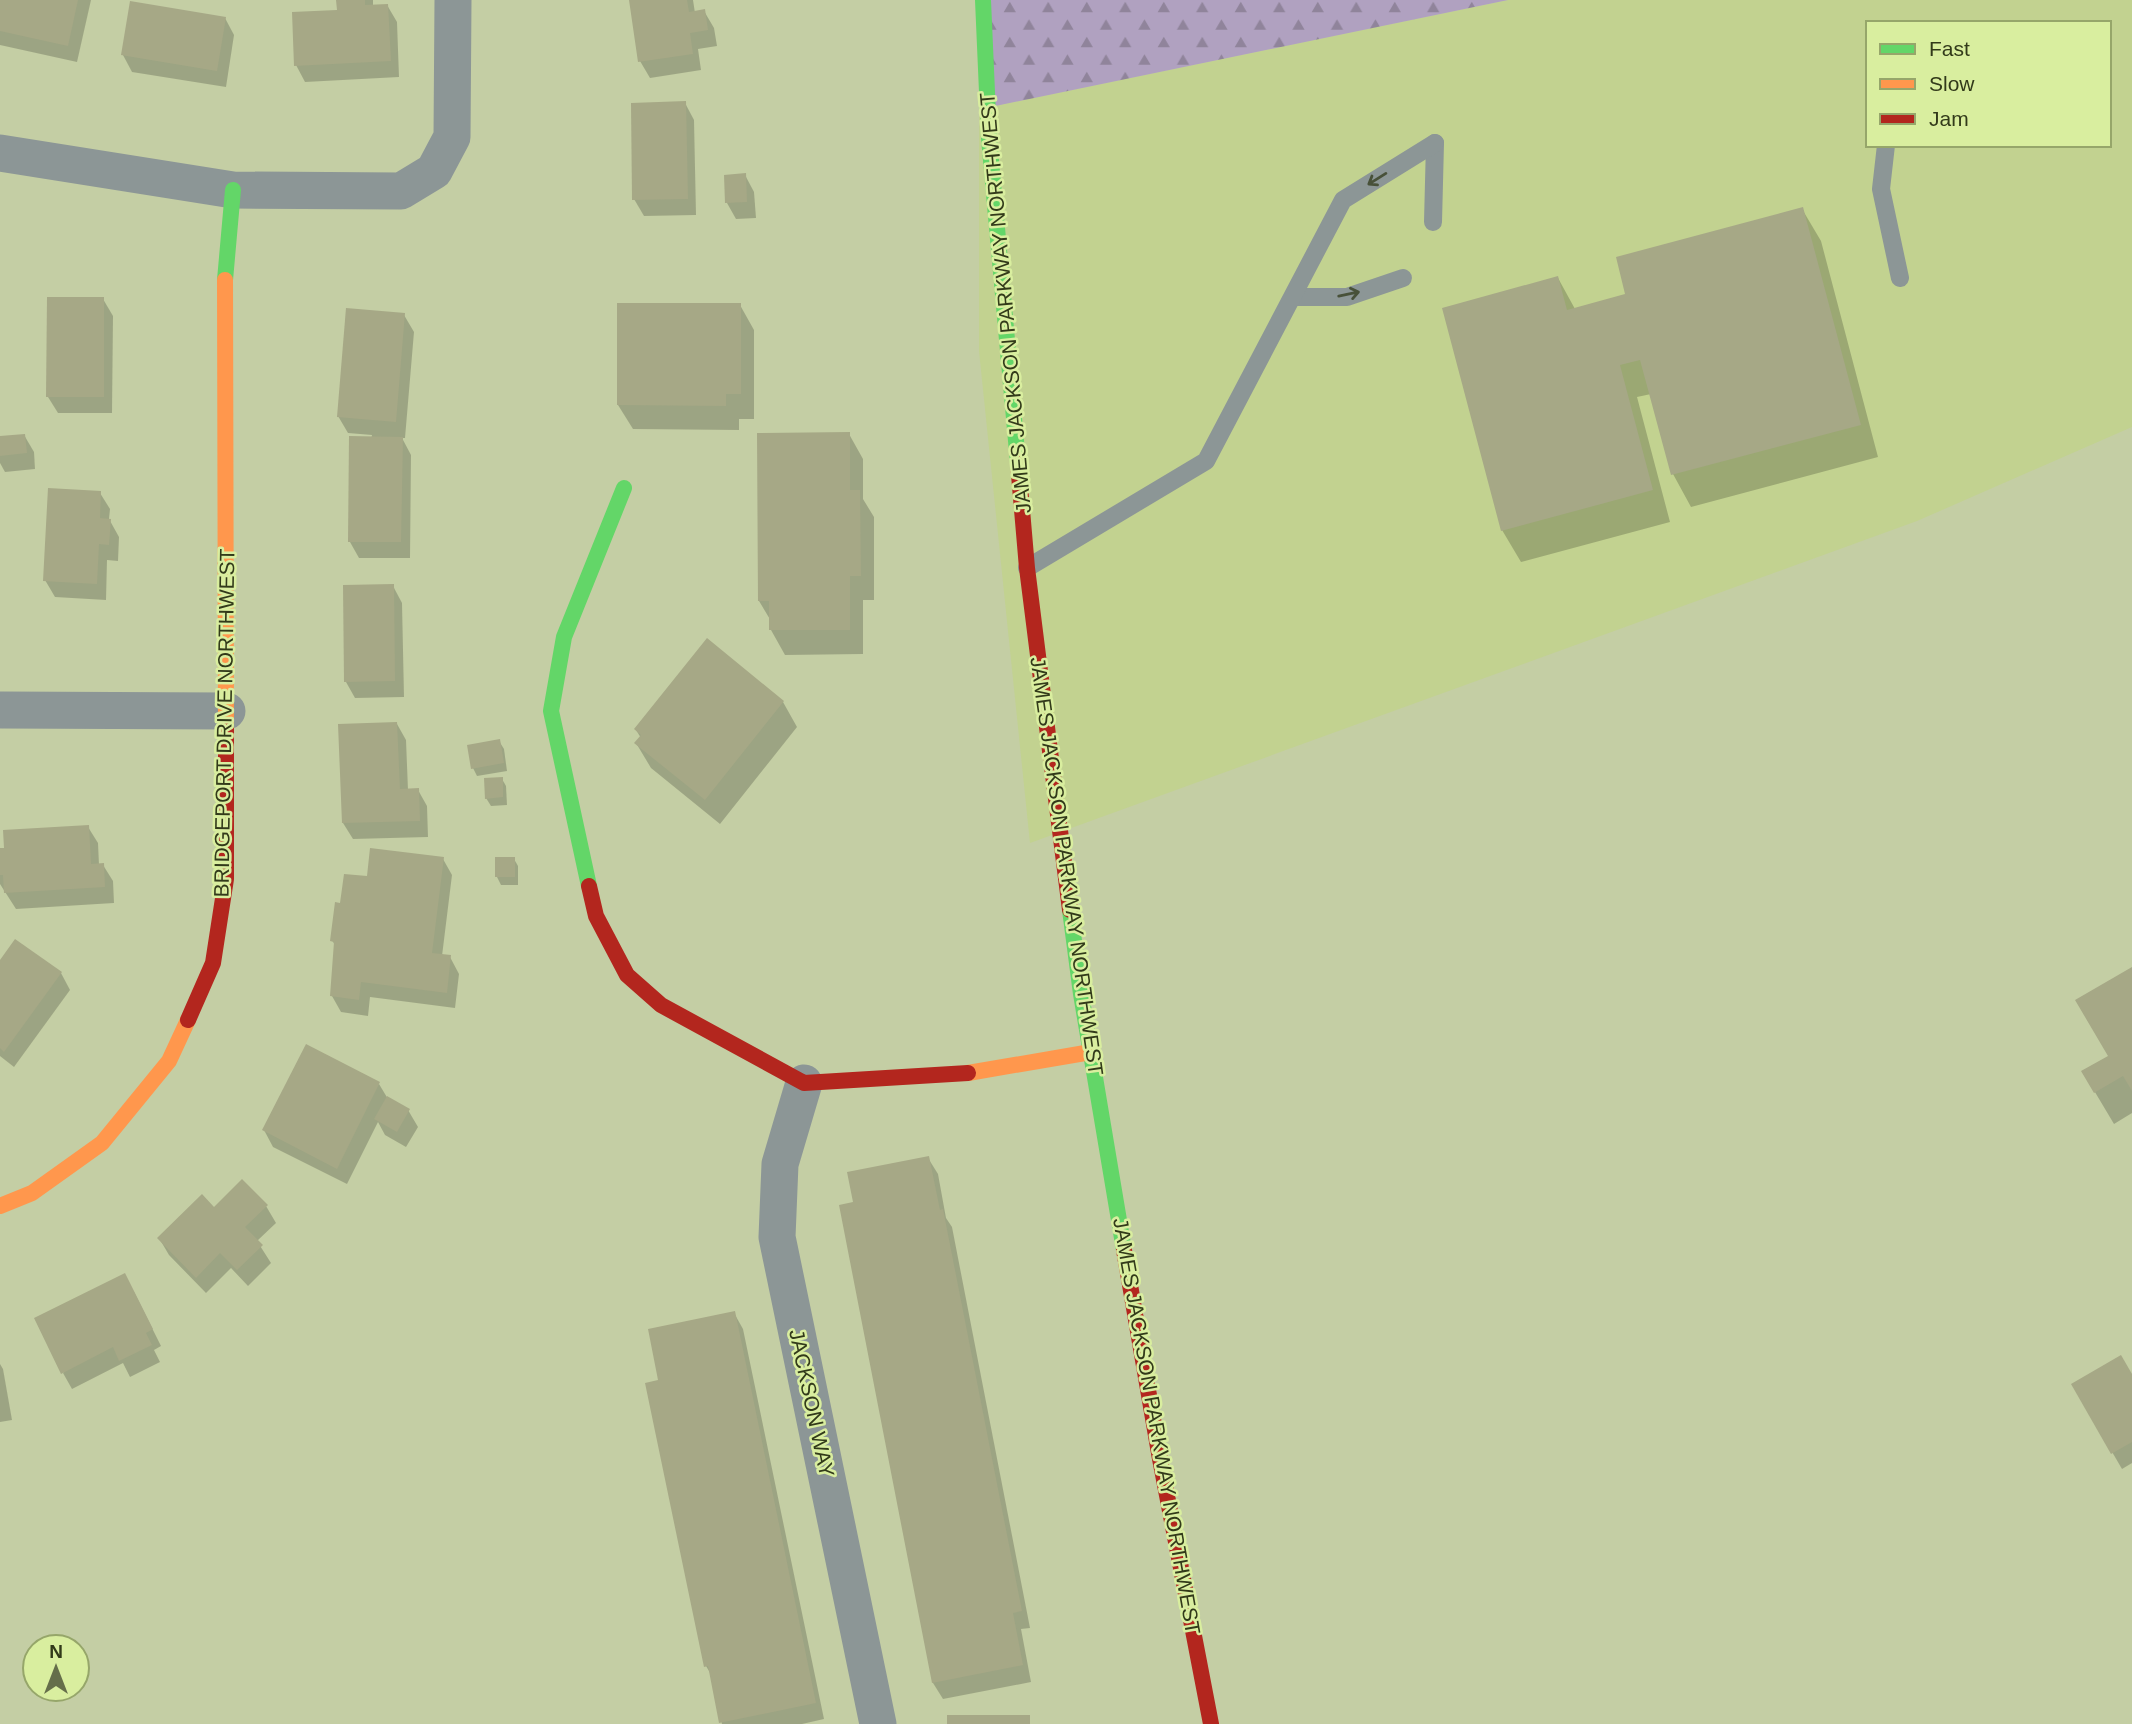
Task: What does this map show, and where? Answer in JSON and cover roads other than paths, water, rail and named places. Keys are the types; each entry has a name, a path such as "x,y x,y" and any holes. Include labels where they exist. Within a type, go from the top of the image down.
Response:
{"street":[{"path":"0,153 233,190 401,191 434,171 452,137 453,0"},
{"name":"JAMES JACKSON PARKWAY NORTHWEST","path":"983,0 989,138 1027,568 1081,994 1160,1459 1211,1724"},
{"name":"BRIDGEPORT DRIVE NORTHWEST","path":"0,1206 32,1193 102,1143 169,1061 213,963 226,879 225,261 233,190"},
{"path":"624,488 564,637 551,711 596,916 627,975 661,1005 804,1083 972,1073 1091,1052"},
{"path":"0,710 227,710"},
{"name":"JACKSON WAY","path":"804,1083 780,1164 777,1237 878,1724"}],"lane":[{"path":"1027,568 1206,461 1343,200 1435,143 1433,222"},
{"path":"1886,147 1881,190 1900,278"},
{"path":"1293,297 1347,297 1403,278"}]}
